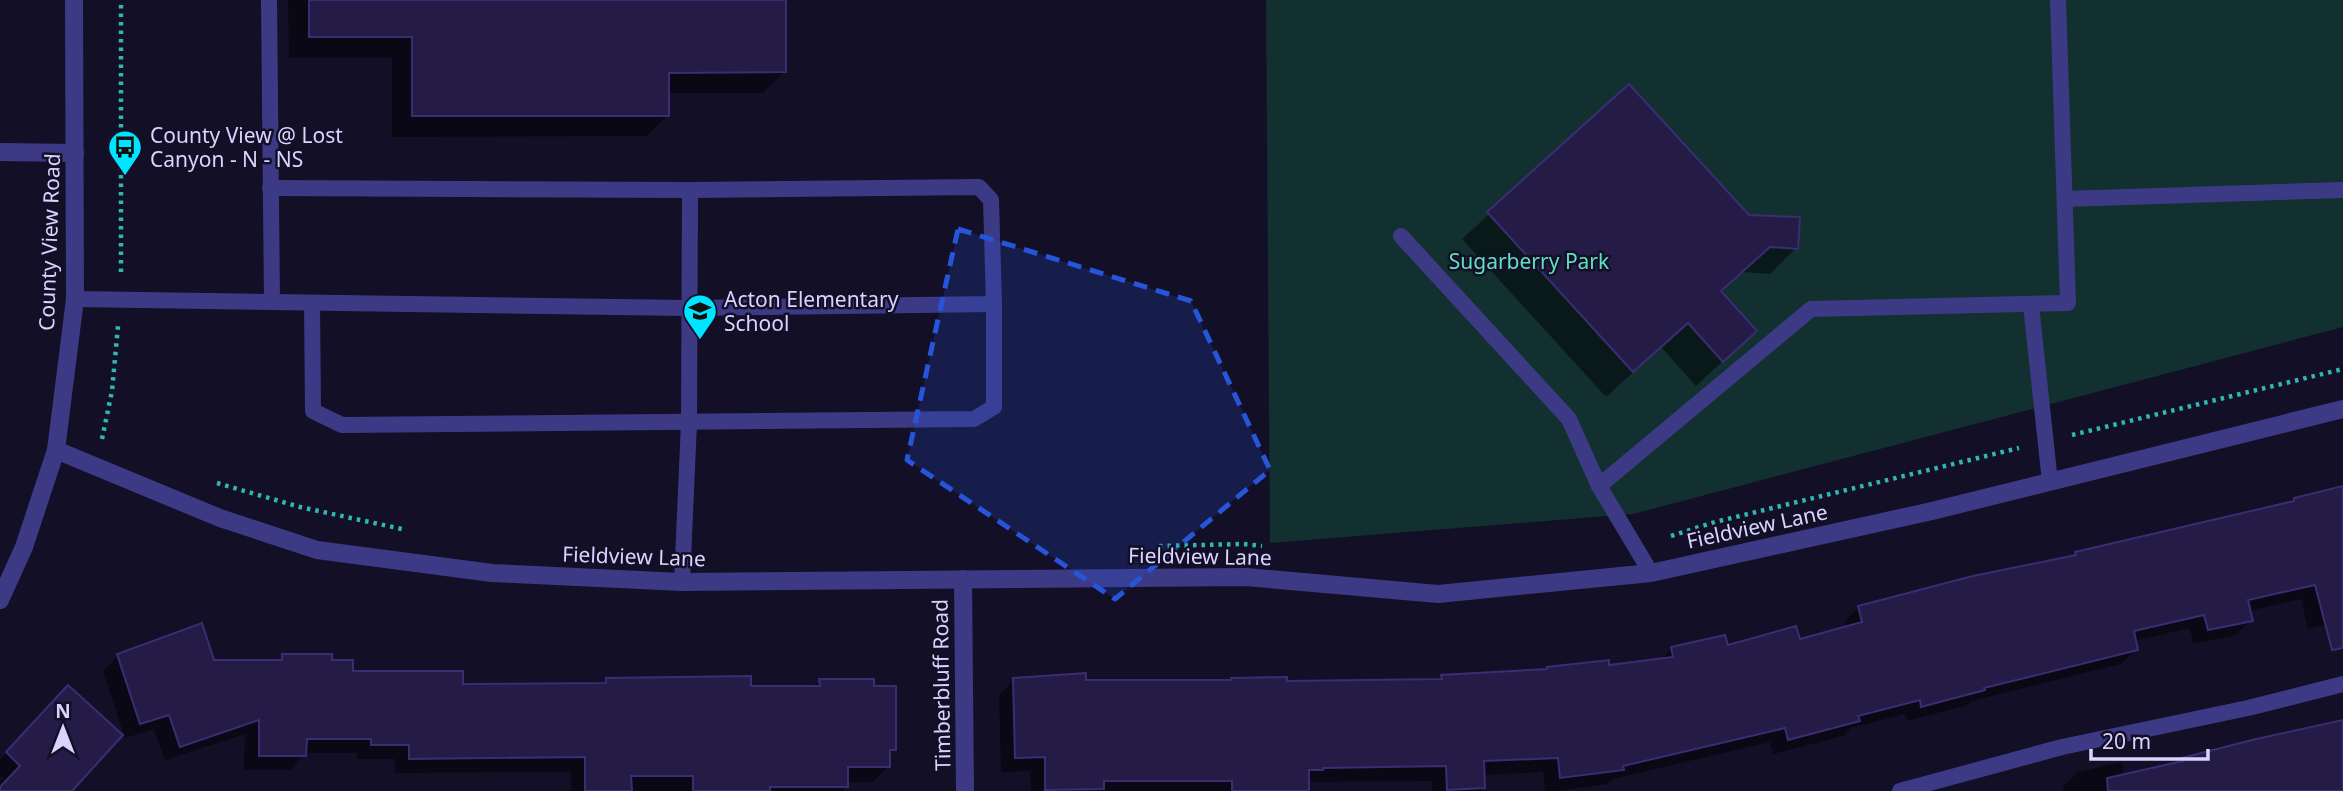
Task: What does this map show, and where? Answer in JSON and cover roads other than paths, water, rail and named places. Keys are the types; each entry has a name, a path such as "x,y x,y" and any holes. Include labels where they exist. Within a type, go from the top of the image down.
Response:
{"street":[{"name":"County View Road","path":"0,600 24,547 56,450 75,299 74,0"},
{"path":"0,152 75,153"},
{"name":"Fieldview Lane","path":"56,450 220,518 317,550 492,573 681,583 1246,577 1438,594 1651,573 1932,511 2343,409"},
{"name":"Timberbluff Road","path":"963,579 965,791"}],"lane":[{"path":"269,0 272,302"},
{"path":"1599,486 1811,309 2068,303 2058,0"},
{"path":"270,188 690,190 979,187 991,200 994,407 974,419 342,425 313,411 312,303"},
{"path":"681,583 689,423 690,190"},
{"path":"2064,199 2343,190"},
{"path":"1401,236 1569,419 1599,486 1651,573"},
{"path":"75,299 688,308 994,304"},
{"path":"2031,305 2050,482"},
{"path":"1900,791 2062,747 2248,708 2343,684"}],"place":[{"name":"County View @ Lost Canyon - N - NS","path":"125,177"},
{"name":"Acton Elementary School","path":"700,341"}],"park label":[{"name":"Sugarberry Park","path":"1529,261"}]}
